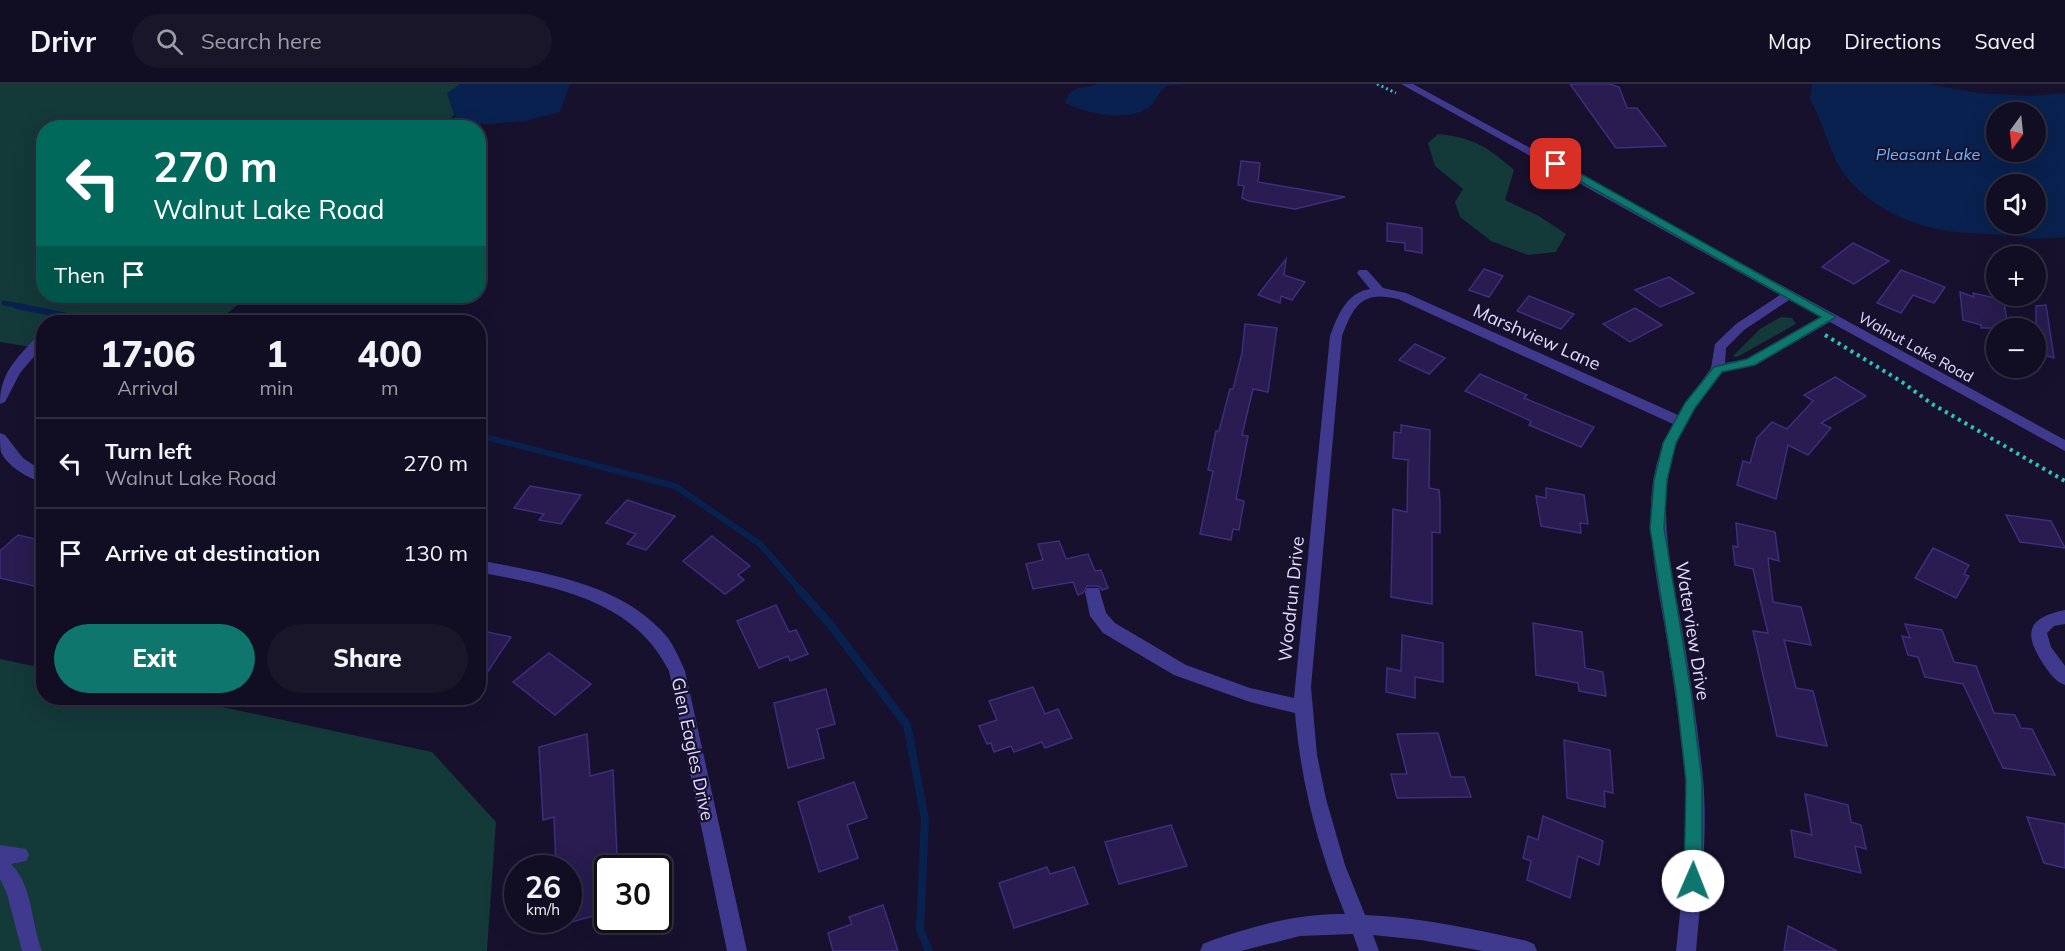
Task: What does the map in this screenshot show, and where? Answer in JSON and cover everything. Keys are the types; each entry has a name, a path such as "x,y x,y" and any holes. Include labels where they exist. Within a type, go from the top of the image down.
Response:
{"street":[{"name":"Walnut Lake Road","path":"1404,90 1547,159 1788,295 2065,446"},
{"path":"1364,273 1378,290"},
{"name":"Marshview Lane","path":"1378,290 1401,296 1681,422"},
{"name":"Woodrun Drive","path":"1369,951 1335,865 1315,792 1302,687 1336,336 1343,315 1359,295 1378,290"},
{"name":"Waterview Drive","path":"1686,951 1693,881 1694,781 1683,692 1657,528 1660,480 1670,443 1681,422 1718,369 1720,347 1733,334 1788,295"},
{"path":"1718,369 1751,362 1830,317"},
{"path":"0,399 14,371 36,346"},
{"path":"0,438 4,447 17,461 36,473"},
{"name":"Glen Eagles Drive","path":"486,568 559,582 591,593 641,622 662,643 677,670 737,951"},
{"path":"1092,592 1098,616 1109,628 1180,670 1250,694 1303,707"},
{"path":"2065,617 2048,621 2040,629 2039,641 2043,654 2065,678"},
{"path":"0,866 4,869 18,898 32,951"},
{"path":"1210,951 1252,937 1312,926 1412,926 1527,951"}],"path":[{"path":"1377,84 1404,90"},
{"path":"1810,327 1902,382 1932,404 2065,481"}],"green space":[{"path":"0,84 490,84 448,120 36,120 36,303 240,303 225,315 36,315 36,348 0,342"},
{"path":"1438,134 1461,138 1480,145 1514,170 1505,200 1539,216 1566,234 1556,252 1528,255 1491,241 1460,217 1455,202 1463,189 1435,166 1428,143"},
{"path":"1781,317 1792,318 1796,324 1737,357 1733,356 1760,329"},
{"path":"0,659 36,667 36,705 213,705 432,752 496,822 487,951 0,951"}],"water":[{"path":"460,84 570,84 560,112 525,121 486,124 486,120 455,120 447,93"},
{"path":"1098,84 1185,84 1166,86 1148,108 1128,115 1095,113 1065,103 1074,90"},
{"name":"Pleasant Lake","path":"1812,84 1927,84 1979,93 2030,96 2065,93 2065,237 2037,239 2006,235 2007,238 2003,235 1965,233 1928,227 1897,216 1868,198 1845,175 1837,162 1810,100"}],"building":[{"path":"1570,84 1609,84 1619,87 1627,108 1637,108 1666,146 1616,148"},
{"path":"1241,161 1260,163 1258,182 1345,197 1295,209 1249,201 1242,198 1244,186 1238,185"},
{"path":"1387,223 1422,228 1422,253 1405,250 1405,243 1387,241"},
{"path":"1853,243 1889,261 1854,284 1822,267"},
{"path":"1286,259 1284,275 1305,282 1292,300 1281,296 1280,303 1258,295"},
{"path":"1484,269 1503,276 1489,297 1469,290"},
{"path":"1901,270 1945,287 1934,303 1913,295 1901,313 1877,303"},
{"path":"1669,277 1694,293 1660,307 1635,290"},
{"path":"1960,292 1974,297 1973,293 1986,296 1986,306 2005,306 2007,318 1986,318 1986,328 1963,320"},
{"path":"1529,296 1574,314 1561,329 1517,311"},
{"path":"2046,305 2054,358 2046,356 2046,318 2036,318 2036,306"},
{"path":"1635,308 1662,325 1630,342 1603,324"},
{"path":"1245,324 1277,328 1268,392 1253,389 1242,435 1248,436 1236,499 1244,501 1239,530 1233,529 1231,540 1200,534 1213,471 1208,470 1216,431 1219,431 1230,389 1233,389 1242,353"},
{"path":"1415,344 1445,358 1429,374 1399,360"},
{"path":"1480,374 1527,395 1524,398 1594,427 1581,447 1529,425 1531,421 1465,391"},
{"path":"1835,377 1866,396 1821,423 1831,428 1808,455 1788,445 1776,499 1737,485 1743,461 1750,463 1757,438 1772,422 1787,429 1813,401 1804,395"},
{"path":"1401,425 1430,430 1429,488 1439,490 1440,501 1440,533 1432,532 1432,604 1391,597 1393,509 1407,512 1408,460 1393,458 1394,432 1401,433"},
{"path":"530,486 581,495 561,524 539,520 544,514 514,508"},
{"path":"1546,488 1584,495 1588,524 1580,523 1581,533 1541,526 1536,496 1546,498"},
{"path":"627,500 675,516 646,550 627,544 636,534 606,523"},
{"path":"2006,515 2051,521 2065,548 2020,542"},
{"path":"1736,523 1775,532 1779,561 1768,558 1773,602 1801,607 1811,645 1784,640 1796,688 1813,691 1827,746 1777,736 1753,631 1768,633 1753,569 1735,565 1733,546 1738,547"},
{"path":"18,535 36,539 36,584 34,586 0,578 0,551"},
{"path":"712,536 750,566 738,575 744,580 725,594 683,561"},
{"path":"1059,541 1066,559 1088,554 1095,571 1101,570 1108,588 1102,590 1099,586 1087,586 1083,593 1078,595 1073,582 1033,589 1026,564 1043,560 1038,544"},
{"path":"1933,548 1969,565 1964,574 1969,576 1956,598 1915,578"},
{"path":"776,605 789,632 796,630 808,654 790,661 788,656 759,668 737,621"},
{"path":"1533,623 1582,632 1585,668 1603,672 1606,696 1579,691 1578,683 1536,675"},
{"path":"1905,624 1942,630 1954,662 1976,666 1994,713 2015,715 2021,728 2032,729 2055,775 2003,768 1963,684 1925,677 1918,657 1908,655 1902,636 1910,638"},
{"path":"486,632 511,637 486,674"},
{"path":"1402,635 1443,643 1443,682 1415,677 1415,698 1386,692 1387,668 1401,671"},
{"path":"549,653 591,684 555,715 513,682"},
{"path":"1033,687 1045,714 1058,709 1072,738 1045,748 1042,742 1014,752 1011,746 994,752 991,743 987,744 979,726 997,720 989,701"},
{"path":"826,689 835,724 817,729 824,758 788,768 774,703"},
{"path":"1438,733 1451,777 1464,777 1471,797 1397,798 1391,774 1407,774 1397,734"},
{"path":"587,734 590,776 613,770 617,855 594,855 594,916 582,919 582,855 555,855 554,817 543,820 539,747"},
{"path":"1564,740 1610,750 1613,793 1604,791 1605,807 1567,798"},
{"path":"854,782 867,818 847,825 858,858 819,872 798,802"},
{"path":"1805,794 1848,805 1851,822 1861,825 1866,849 1855,846 1861,873 1795,857 1791,830 1812,835"},
{"path":"1543,816 1603,841 1599,865 1578,856 1570,898 1527,880 1531,861 1523,858 1528,836 1538,840"},
{"path":"2027,817 2065,824 2065,868 2044,863"},
{"path":"1171,825 1187,866 1119,884 1105,842"},
{"path":"1047,867 1050,874 1074,867 1088,904 1014,928 999,883"},
{"path":"883,905 898,951 833,951 828,933 852,924 849,917"},
{"path":"1788,926 1837,951 1784,951"}],"waterway":[{"path":"4,303 25,307"},
{"path":"17,306 63,315"},
{"path":"486,437 675,486 760,544 801,591"},
{"path":"799,589 829,623 907,725 925,819 920,930 929,951"}],"route":[{"path":"1556,164 1830,317 1751,362 1718,369 1690,406 1670,443 1660,480 1657,528 1683,692 1694,781 1693,881"}]}
